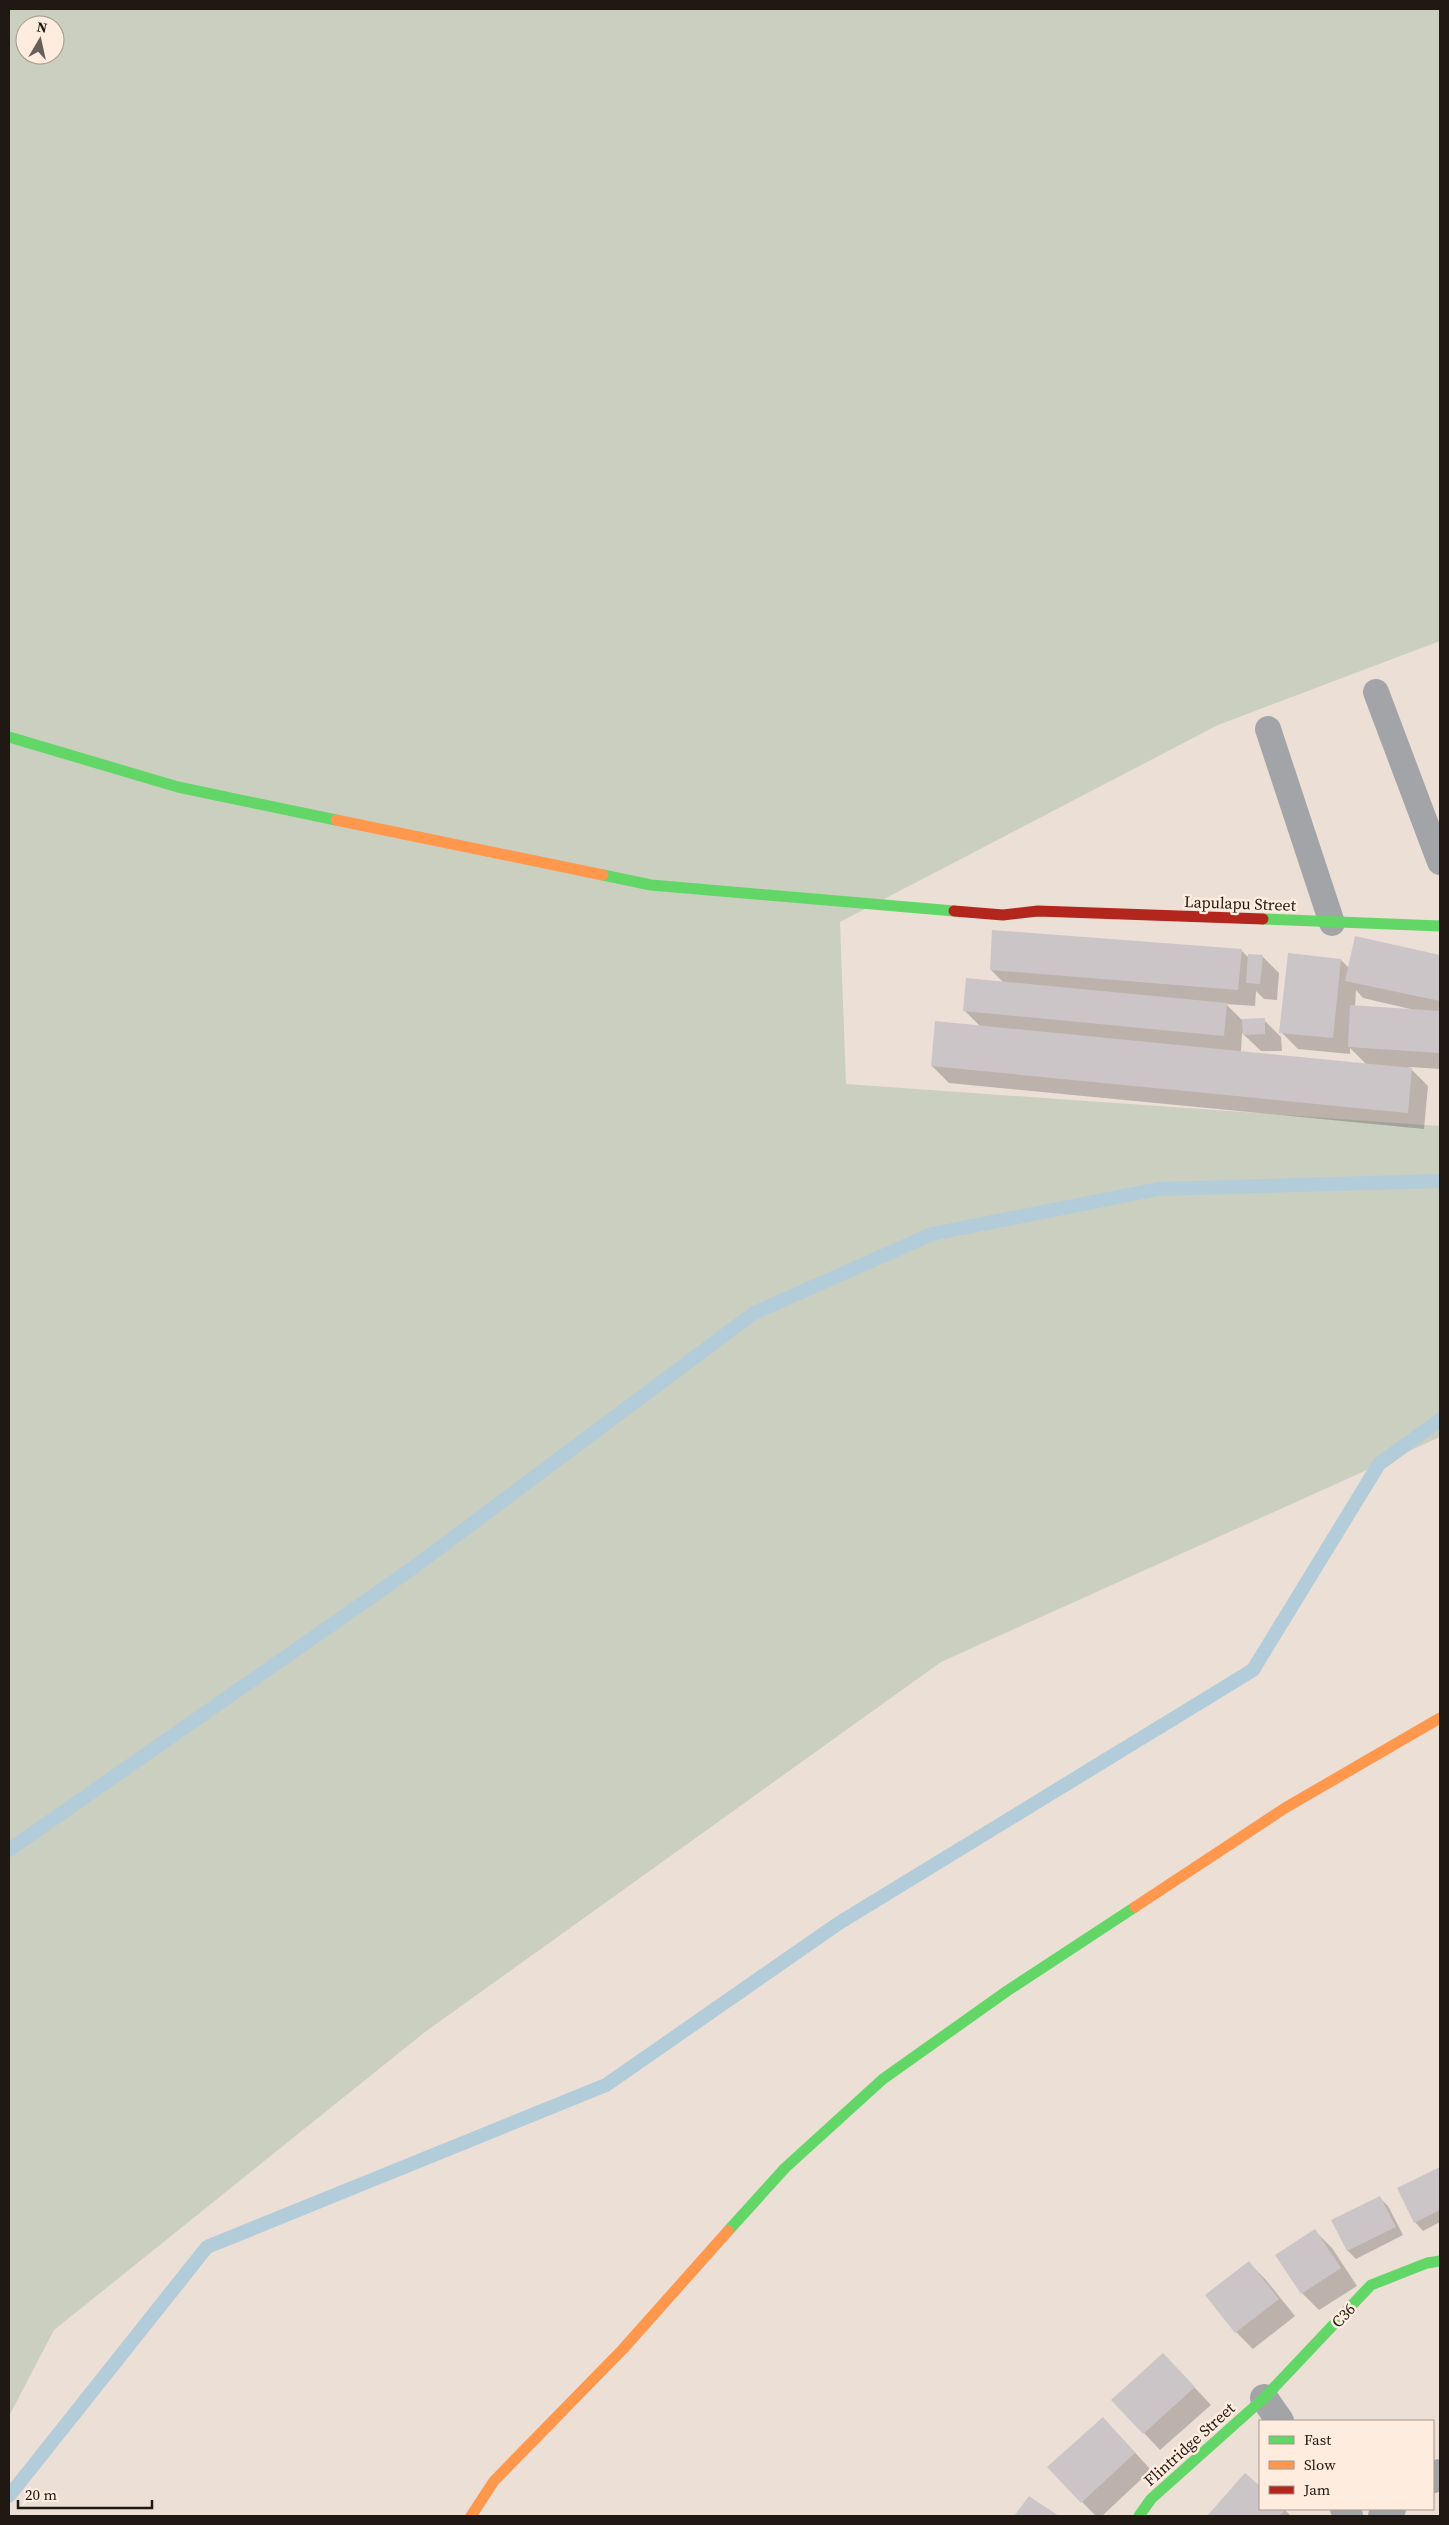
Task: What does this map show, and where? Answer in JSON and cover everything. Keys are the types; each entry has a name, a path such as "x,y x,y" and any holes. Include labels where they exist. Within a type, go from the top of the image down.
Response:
{"street":[{"name":"Lapulapu Street","path":"9,736 178,786 651,884 1003,915 1038,912 1440,926"},
{"path":"471,2516 494,2481 623,2349 785,2168 883,2079 1007,1991 1285,1808 1440,1718"},
{"name":"C36","path":"1264,2398 1371,2285 1428,2263 1440,2261"},
{"path":"1264,2398 1279,2420"},
{"name":"Flintridge Street","path":"1139,2516 1152,2499 1264,2398"}],"lane":[{"path":"1376,692 1440,862"},
{"path":"1268,729 1332,923"}],"green space":[{"path":"9,9 1440,9 1440,641 1218,725 840,922 846,1084 1440,1126 1440,1437 941,1662 425,2032 54,2330 9,2416"}],"building":[{"path":"992,930 1242,949 1238,990 990,970"},
{"path":"1355,936 1440,955 1440,1001 1345,981"},
{"path":"1288,953 1341,959 1333,1038 1279,1033"},
{"path":"1248,954 1263,955 1260,984 1246,983"},
{"path":"966,978 1227,1003 1224,1036 963,1011"},
{"path":"1350,1005 1440,1011 1440,1053 1348,1047"},
{"path":"1265,1018 1265,1034 1243,1035 1242,1019"},
{"path":"935,1021 1412,1068 1408,1113 931,1066"},
{"path":"1440,2167 1440,2210 1414,2223 1397,2188"},
{"path":"1380,2196 1396,2227 1347,2251 1331,2220"},
{"path":"1315,2229 1341,2268 1301,2294 1275,2255"},
{"path":"1249,2261 1279,2299 1235,2333 1205,2295"},
{"path":"1163,2353 1195,2387 1143,2434 1111,2400"},
{"path":"1103,2417 1135,2453 1081,2503 1047,2467"},
{"path":"1245,2473 1259,2485 1259,2510 1285,2510 1279,2516 1207,2516"},
{"path":"1029,2496 1059,2516 1014,2516"}],"waterway":[{"path":"9,1850 410,1570 754,1313 932,1234 1158,1189 1440,1181"},
{"path":"9,2496 207,2247 606,2085 839,1923 1253,1670 1379,1464 1440,1420"}],"traffic: fast":[{"path":"9,737 178,787 336,820"},
{"path":"603,875 651,885 954,911"},
{"path":"1263,919 1440,926"},
{"path":"728,2231 785,2168 883,2079 1007,1991 1135,1907"},
{"path":"1139,2516 1151,2499 1264,2398 1371,2285 1427,2263 1440,2261"}],"traffic: slow":[{"path":"336,820 603,875"},
{"path":"1135,1907 1285,1808 1440,1718"},
{"path":"471,2516 494,2481 623,2349 728,2231"}],"traffic: jam":[{"path":"954,911 1003,915 1038,911 1263,919"}]}
